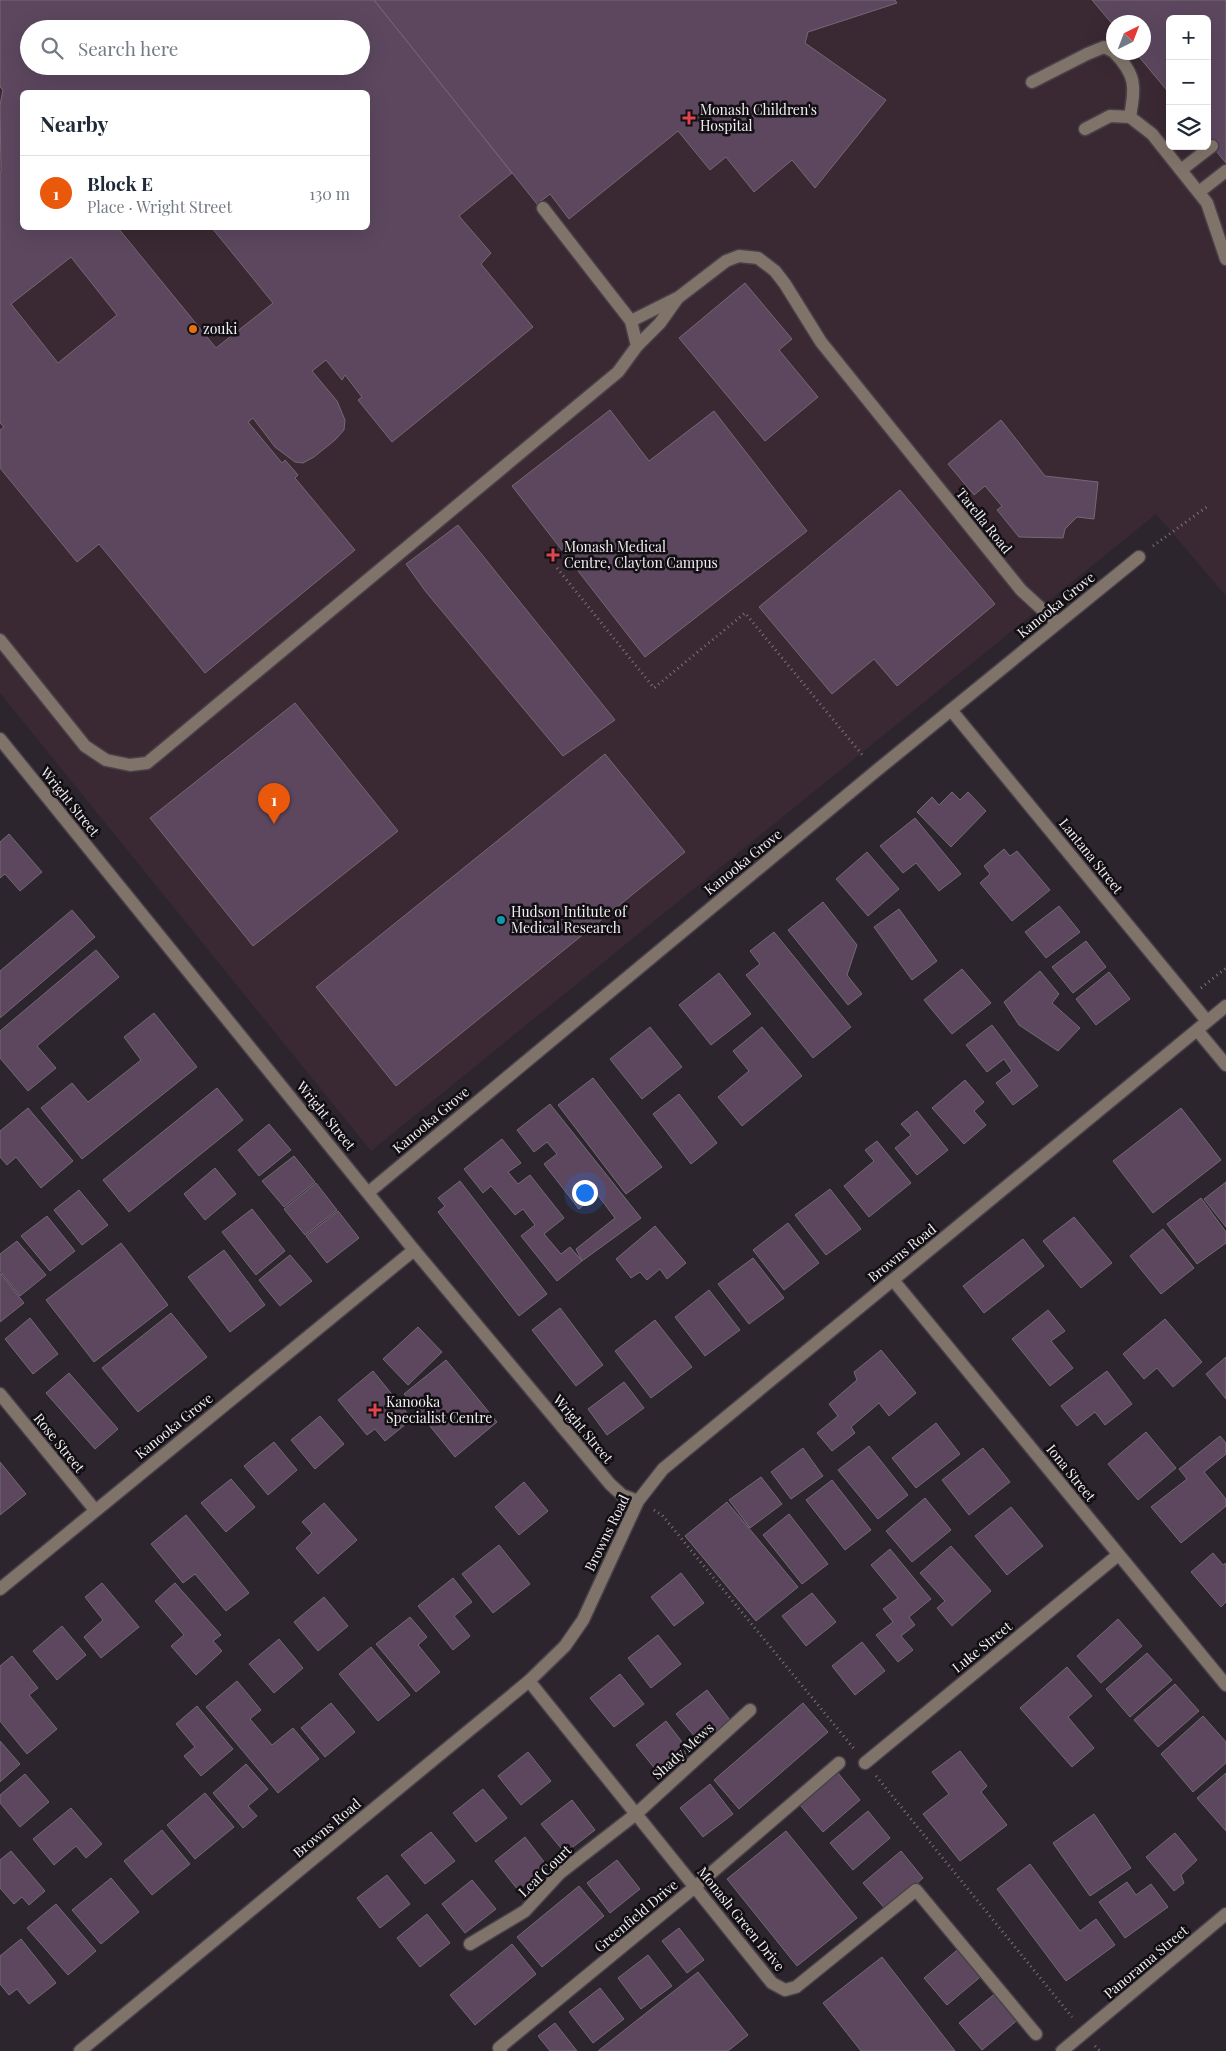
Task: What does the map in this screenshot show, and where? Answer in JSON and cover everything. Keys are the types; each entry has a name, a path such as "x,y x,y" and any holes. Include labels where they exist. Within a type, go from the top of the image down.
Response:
{"street":[{"path":"1032,82 1087,54 1104,47 1106,48"},
{"path":"1120,60 1133,76 1134,94 1130,117"},
{"path":"1085,129 1110,116 1130,117 1152,134 1207,203 1226,258"},
{"path":"1181,170 1212,146"},
{"path":"1199,192 1226,171"},
{"path":"544,208 631,321 637,346"},
{"name":"Tarella Road","path":"679,297 726,261 739,256 758,258 775,271 795,299 821,342 1021,590 1057,623"},
{"path":"631,321 679,297"},
{"path":"0,640 85,746 106,760 130,765 147,764 618,372 637,346 660,323 679,297"},
{"name":"Kanooka Grove","path":"368,1192 876,771 1139,556"},
{"name":"Lantana Street","path":"952,710 1207,1022"},
{"name":"Wright Street","path":"0,739 414,1250 610,1484 622,1495 638,1501"},
{"name":"Browns Road","path":"80,2051 529,1681 566,1646 583,1620 638,1501 663,1469 1226,1006"},
{"path":"1197,1030 1226,1065"},
{"name":"Kanooka Grove","path":"0,1589 414,1250"},
{"name":"Iona Street","path":"893,1280 1226,1685"},
{"name":"Rose Street","path":"0,1394 95,1510"},
{"name":"Luke Street","path":"865,1763 1118,1555"},
{"name":"Monash Green Drive","path":"529,1681 772,1982 785,1990 796,1987 916,1890 1036,2034"},
{"name":"Shady Mews","path":"636,1814 750,1710"},
{"name":"Greenfield Drive","path":"501,2051 499,2048 696,1886 839,1763"},
{"name":"Leaf Court","path":"470,1944 525,1911 560,1873 636,1814"},
{"name":"Panorama Street","path":"1062,2051 1226,1914"}],"path":[{"path":"1139,556 1208,506"},
{"path":"557,568 654,688 745,613 876,771"},
{"path":"1188,999 1226,968"}],"shaded area":[{"name":"Monash Medical Centre, Clayton Campus","path":"0,0 1226,0 1226,596 1156,514 371,1151 0,693"}],"building":[{"path":"0,0 374,0 512,173 459,216 491,253 481,264 533,327 392,442 358,400 362,397 345,375 342,380 326,360 312,371 337,401 345,420 344,430 314,457 303,463 295,462 275,447 253,418 248,422 282,463 285,460 298,475 295,478 355,550 205,673 99,544 77,562 0,468 0,430 4,427 0,423 0,105 3,90 0,87","holes":["71,257 117,315 58,363 11,304"]},
{"name":"Monash Children's Hospital","path":"374,0 895,0 897,3 808,32 805,43 886,100 815,188 792,160 754,192 726,157 710,170 678,131 569,219 550,194 537,204"},
{"path":"1092,0 1226,0 1226,163 1211,145 1211,15 1166,15 1166,89 1142,60 1151,60 1151,15 1106,15 1106,17"},
{"path":"745,283 792,339 779,350 818,397 765,441 679,338"},
{"path":"610,410 649,461 714,411 807,531 645,657 512,486"},
{"path":"1001,420 1045,476 1098,482 1094,519 1077,517 1065,529 1063,538 1019,537 997,510 1002,506 985,486 974,495 948,464"},
{"path":"900,490 995,604 897,686 874,659 832,694 759,607"},
{"path":"458,525 615,720 563,756 426,592 406,564"},
{"path":"295,703 398,831 253,946 150,818"},
{"name":"Hudson Intitute of Medical Research","path":"605,754 685,852 396,1086 316,987"},
{"path":"952,792 960,800 968,792 986,811 951,847 917,812 932,797 939,805"},
{"path":"915,818 961,874 939,891 916,863 903,873 880,846"},
{"path":"9,834 42,872 20,891 5,874 0,878 0,842"},
{"path":"1004,849 1010,856 1017,851 1050,890 1012,921 980,883 990,874 984,866"},
{"path":"867,852 899,889 868,916 836,879"},
{"path":"823,902 857,945 847,975 862,994 848,1005 788,930"},
{"path":"1059,906 1080,932 1046,958 1025,932"},
{"path":"899,909 937,961 912,980 874,927"},
{"path":"72,910 95,937 0,1018 0,971"},
{"path":"774,932 851,1027 813,1058 746,975 760,964 750,951"},
{"path":"1086,941 1106,967 1073,993 1052,967"},
{"path":"96,950 119,977 37,1046 56,1068 28,1091 0,1058 0,1031"},
{"path":"962,969 991,1003 952,1034 924,1000"},
{"path":"1040,971 1059,994 1052,1003 1080,1028 1058,1051 1019,1025 1004,1002"},
{"path":"1109,972 1130,999 1096,1025 1076,999"},
{"path":"719,973 751,1014 711,1045 679,1005"},
{"path":"154,1013 197,1067 82,1159 41,1108 72,1083 88,1102 141,1060 124,1037"},
{"path":"992,1025 1038,1086 1013,1105 996,1083 1012,1071 1004,1059 987,1072 966,1045"},
{"path":"650,1027 682,1067 642,1099 610,1059"},
{"path":"762,1027 802,1076 742,1126 718,1097 749,1071 733,1051"},
{"path":"593,1078 662,1167 626,1194 558,1105"},
{"path":"965,1080 984,1102 974,1111 986,1125 964,1144 932,1108"},
{"path":"217,1088 243,1120 129,1212 103,1180"},
{"path":"679,1094 717,1143 691,1164 653,1114"},
{"path":"550,1104 641,1218 582,1261 576,1249 615,1218 597,1194 579,1209 544,1164 557,1154 547,1142 534,1152 517,1130"},
{"path":"28,1108 73,1161 41,1188 16,1157 7,1165 0,1157 0,1131"},
{"path":"1181,1108 1221,1160 1153,1213 1113,1161"},
{"path":"917,1111 948,1150 917,1175 895,1148 911,1135 901,1124"},
{"path":"269,1124 291,1150 259,1176 238,1150"},
{"path":"502,1139 521,1163 508,1172 518,1184 530,1175 564,1218 544,1234 561,1254 570,1247 582,1261 557,1281 521,1236 535,1225 523,1209 515,1215 491,1186 483,1193 464,1169"},
{"path":"877,1141 911,1183 869,1217 844,1186 874,1161 865,1150"},
{"path":"294,1156 315,1182 284,1207 262,1181"},
{"path":"215,1168 236,1194 205,1220 184,1194"},
{"path":"460,1181 547,1294 519,1316 438,1212 445,1206 438,1198"},
{"path":"1226,1182 1226,1227 1204,1199"},
{"path":"316,1183 337,1210 305,1235 284,1209"},
{"path":"830,1189 861,1229 826,1255 795,1215"},
{"path":"79,1190 108,1225 82,1245 54,1210"},
{"path":"1201,1198 1226,1232 1226,1243 1197,1264 1167,1224"},
{"path":"252,1209 285,1251 256,1275 222,1232"},
{"path":"338,1211 359,1238 327,1263 306,1236"},
{"path":"47,1216 75,1251 50,1271 21,1236"},
{"path":"1074,1217 1112,1263 1081,1288 1043,1241"},
{"path":"788,1223 819,1263 784,1290 753,1250"},
{"path":"655,1226 686,1263 667,1279 660,1269 647,1280 640,1272 631,1278 616,1259"},
{"path":"1163,1229 1194,1268 1161,1294 1130,1256"},
{"path":"1023,1239 1044,1266 984,1313 963,1286"},
{"path":"17,1241 46,1275 20,1296 0,1271 0,1254"},
{"path":"121,1243 168,1305 94,1362 46,1300"},
{"path":"224,1250 265,1305 230,1332 188,1277"},
{"path":"290,1255 312,1281 280,1306 259,1280"},
{"path":"753,1258 784,1298 749,1324 718,1284"},
{"path":"0,1273 24,1303 0,1322"},
{"path":"709,1290 740,1330 705,1356 675,1317"},
{"path":"560,1308 603,1365 576,1386 532,1330"},
{"path":"1048,1310 1065,1331 1051,1341 1073,1368 1050,1386 1012,1339"},
{"path":"171,1313 207,1357 138,1412 102,1368"},
{"path":"30,1318 58,1354 33,1374 5,1339"},
{"path":"1165,1319 1202,1362 1173,1387 1157,1368 1144,1379 1123,1354"},
{"path":"655,1320 692,1367 651,1398 615,1351"},
{"path":"418,1327 442,1352 408,1385 383,1359"},
{"path":"881,1350 916,1393 889,1416 879,1403 851,1427 855,1433 832,1451 817,1433 838,1416 829,1404 857,1380 854,1372"},
{"path":"1226,1357 1226,1399 1206,1374"},
{"path":"446,1360 497,1422 455,1457 404,1394"},
{"name":"Kanooka Specialist Centre","path":"373,1371 412,1419 385,1441 375,1429 367,1435 338,1400"},
{"path":"1107,1371 1132,1404 1105,1425 1095,1412 1077,1426 1061,1406"},
{"path":"69,1373 118,1429 95,1449 46,1393"},
{"path":"624,1382 644,1408 607,1435 588,1409"},
{"path":"320,1416 344,1444 315,1469 291,1440"},
{"path":"936,1423 960,1454 916,1488 892,1458"},
{"path":"1146,1432 1176,1468 1138,1500 1108,1464"},
{"path":"1220,1436 1226,1443 1226,1454 1204,1472 1226,1499 1226,1506 1181,1543 1151,1507 1187,1479 1179,1469"},
{"path":"274,1442 297,1470 268,1495 244,1466"},
{"path":"869,1446 908,1495 878,1519 838,1470"},
{"path":"803,1448 823,1476 791,1499 771,1472"},
{"path":"983,1448 1010,1482 969,1515 942,1480"},
{"path":"0,1462 26,1494 0,1515"},
{"path":"761,1477 782,1504 750,1528 729,1500"},
{"path":"231,1479 255,1507 226,1532 201,1503"},
{"path":"832,1480 871,1530 845,1550 806,1500"},
{"path":"524,1482 548,1511 519,1535 495,1507"},
{"path":"925,1498 951,1530 912,1562 886,1531"},
{"path":"727,1502 798,1587 756,1621 685,1536"},
{"path":"324,1503 357,1540 318,1574 296,1548 312,1533 302,1522"},
{"path":"1011,1507 1043,1546 1007,1575 975,1536"},
{"path":"789,1514 828,1564 802,1584 763,1535"},
{"path":"186,1515 249,1593 226,1611 195,1574 183,1583 151,1544"},
{"path":"499,1545 530,1584 493,1613 462,1574"},
{"path":"951,1546 991,1591 952,1626 937,1608 945,1601 920,1573"},
{"path":"890,1549 931,1599 909,1617 915,1625 901,1636 913,1650 898,1662 876,1635 893,1622 883,1609 898,1598 871,1565"},
{"path":"1213,1553 1223,1565 1226,1563 1226,1602 1221,1607 1191,1572"},
{"path":"681,1573 704,1603 674,1626 651,1597"},
{"path":"453,1578 472,1602 454,1616 470,1636 453,1650 418,1606"},
{"path":"102,1583 139,1627 101,1658 84,1637 103,1620 85,1597"},
{"path":"175,1583 221,1635 213,1641 222,1651 196,1675 171,1646 184,1635 155,1601"},
{"path":"812,1593 836,1622 806,1646 782,1616"},
{"path":"324,1597 348,1626 318,1651 294,1622"},
{"path":"410,1617 427,1637 418,1645 440,1672 416,1692 376,1644"},
{"path":"1118,1619 1142,1646 1101,1683 1077,1656"},
{"path":"62,1626 86,1655 57,1680 33,1651"},
{"path":"658,1635 681,1664 651,1688 628,1658"},
{"path":"279,1639 303,1668 274,1693 249,1664"},
{"path":"862,1642 885,1671 855,1695 832,1666"},
{"path":"371,1647 410,1695 378,1721 339,1674"},
{"path":"1147,1653 1172,1680 1130,1717 1106,1689"},
{"path":"12,1656 38,1688 29,1695 57,1729 27,1754 0,1721 0,1666"},
{"path":"1067,1667 1092,1696 1068,1717 1094,1748 1072,1767 1020,1708"},
{"path":"620,1674 644,1704 614,1727 590,1698"},
{"path":"237,1681 261,1710 250,1719 272,1745 293,1728 319,1759 278,1793 206,1707"},
{"path":"1175,1684 1199,1711 1158,1747 1134,1720"},
{"path":"707,1690 730,1720 700,1743 676,1714"},
{"path":"331,1703 355,1732 325,1757 301,1728"},
{"path":"803,1703 828,1732 739,1809 714,1780"},
{"path":"197,1706 233,1749 201,1776 184,1756 195,1747 176,1724"},
{"path":"1203,1716 1226,1742 1226,1763 1193,1792 1161,1754"},
{"path":"666,1721 689,1751 659,1774 636,1745"},
{"path":"0,1741 20,1764 0,1782"},
{"path":"960,1751 987,1786 981,1792 1007,1825 960,1861 923,1814 949,1794 932,1772"},
{"path":"528,1752 551,1781 521,1805 498,1776"},
{"path":"246,1764 268,1789 248,1806 257,1816 243,1828 213,1793"},
{"path":"838,1773 860,1800 823,1832 800,1805"},
{"path":"1226,1773 1226,1831 1197,1798"},
{"path":"25,1774 49,1802 20,1827 0,1803 0,1795"},
{"path":"710,1784 733,1814 703,1837 680,1808"},
{"path":"483,1789 507,1818 476,1842 453,1813"},
{"path":"205,1793 234,1827 195,1859 167,1825"},
{"path":"572,1800 595,1830 565,1853 541,1824"},
{"path":"71,1808 102,1844 86,1858 76,1846 54,1865 33,1839"},
{"path":"868,1811 890,1838 853,1870 830,1843"},
{"path":"1094,1814 1131,1868 1090,1896 1053,1843"},
{"path":"162,1830 190,1864 152,1895 124,1861"},
{"path":"786,1831 857,1918 797,1966 727,1879"},
{"path":"431,1832 455,1861 425,1884 401,1855"},
{"path":"1175,1833 1197,1860 1181,1875 1184,1883 1174,1891 1146,1857"},
{"path":"525,1837 548,1867 518,1890 495,1861"},
{"path":"11,1851 45,1891 29,1905 22,1897 14,1904 0,1888 0,1860"},
{"path":"901,1851 923,1878 886,1910 863,1883"},
{"path":"617,1860 640,1889 610,1913 587,1883"},
{"path":"1030,1864 1080,1931 1096,1919 1115,1945 1066,1981 997,1889"},
{"path":"387,1875 410,1904 380,1928 357,1898"},
{"path":"111,1878 139,1912 101,1944 72,1910"},
{"path":"472,1880 496,1909 465,1933 442,1904"},
{"path":"1127,1882 1136,1895 1151,1884 1168,1907 1125,1938 1099,1902"},
{"path":"579,1886 604,1916 542,1967 517,1937"},
{"path":"56,1904 96,1951 68,1975 27,1928"},
{"path":"427,1914 450,1943 420,1967 397,1938"},
{"path":"679,1928 704,1960 687,1973 662,1941"},
{"path":"21,1939 56,1983 29,2004 17,1989 9,1995 0,1984 0,1956"},
{"path":"512,1944 536,1974 475,2025 450,1995"},
{"path":"962,1946 985,1973 947,2005 924,1978"},
{"path":"648,1955 672,1986 641,2009 618,1978"},
{"path":"882,1957 955,2051 861,2051 823,2003"},
{"path":"698,1972 748,2035 728,2051 598,2051"},
{"path":"600,1988 624,2019 593,2043 569,2012"},
{"path":"997,1992 1020,2018 982,2050 959,2023"},
{"path":"555,2023 577,2051 550,2051 538,2036"}],"place":[{"name":"Monash Children's Hospital","path":"689,118"},
{"name":"zouki","path":"193,329"},
{"name":"Monash Medical Centre, Clayton Campus","path":"553,555"},
{"name":"Block E","path":"274,824"},
{"name":"Hudson Intitute of Medical Research","path":"501,920"},
{"name":"Kanooka Specialist Centre","path":"375,1410"}]}
